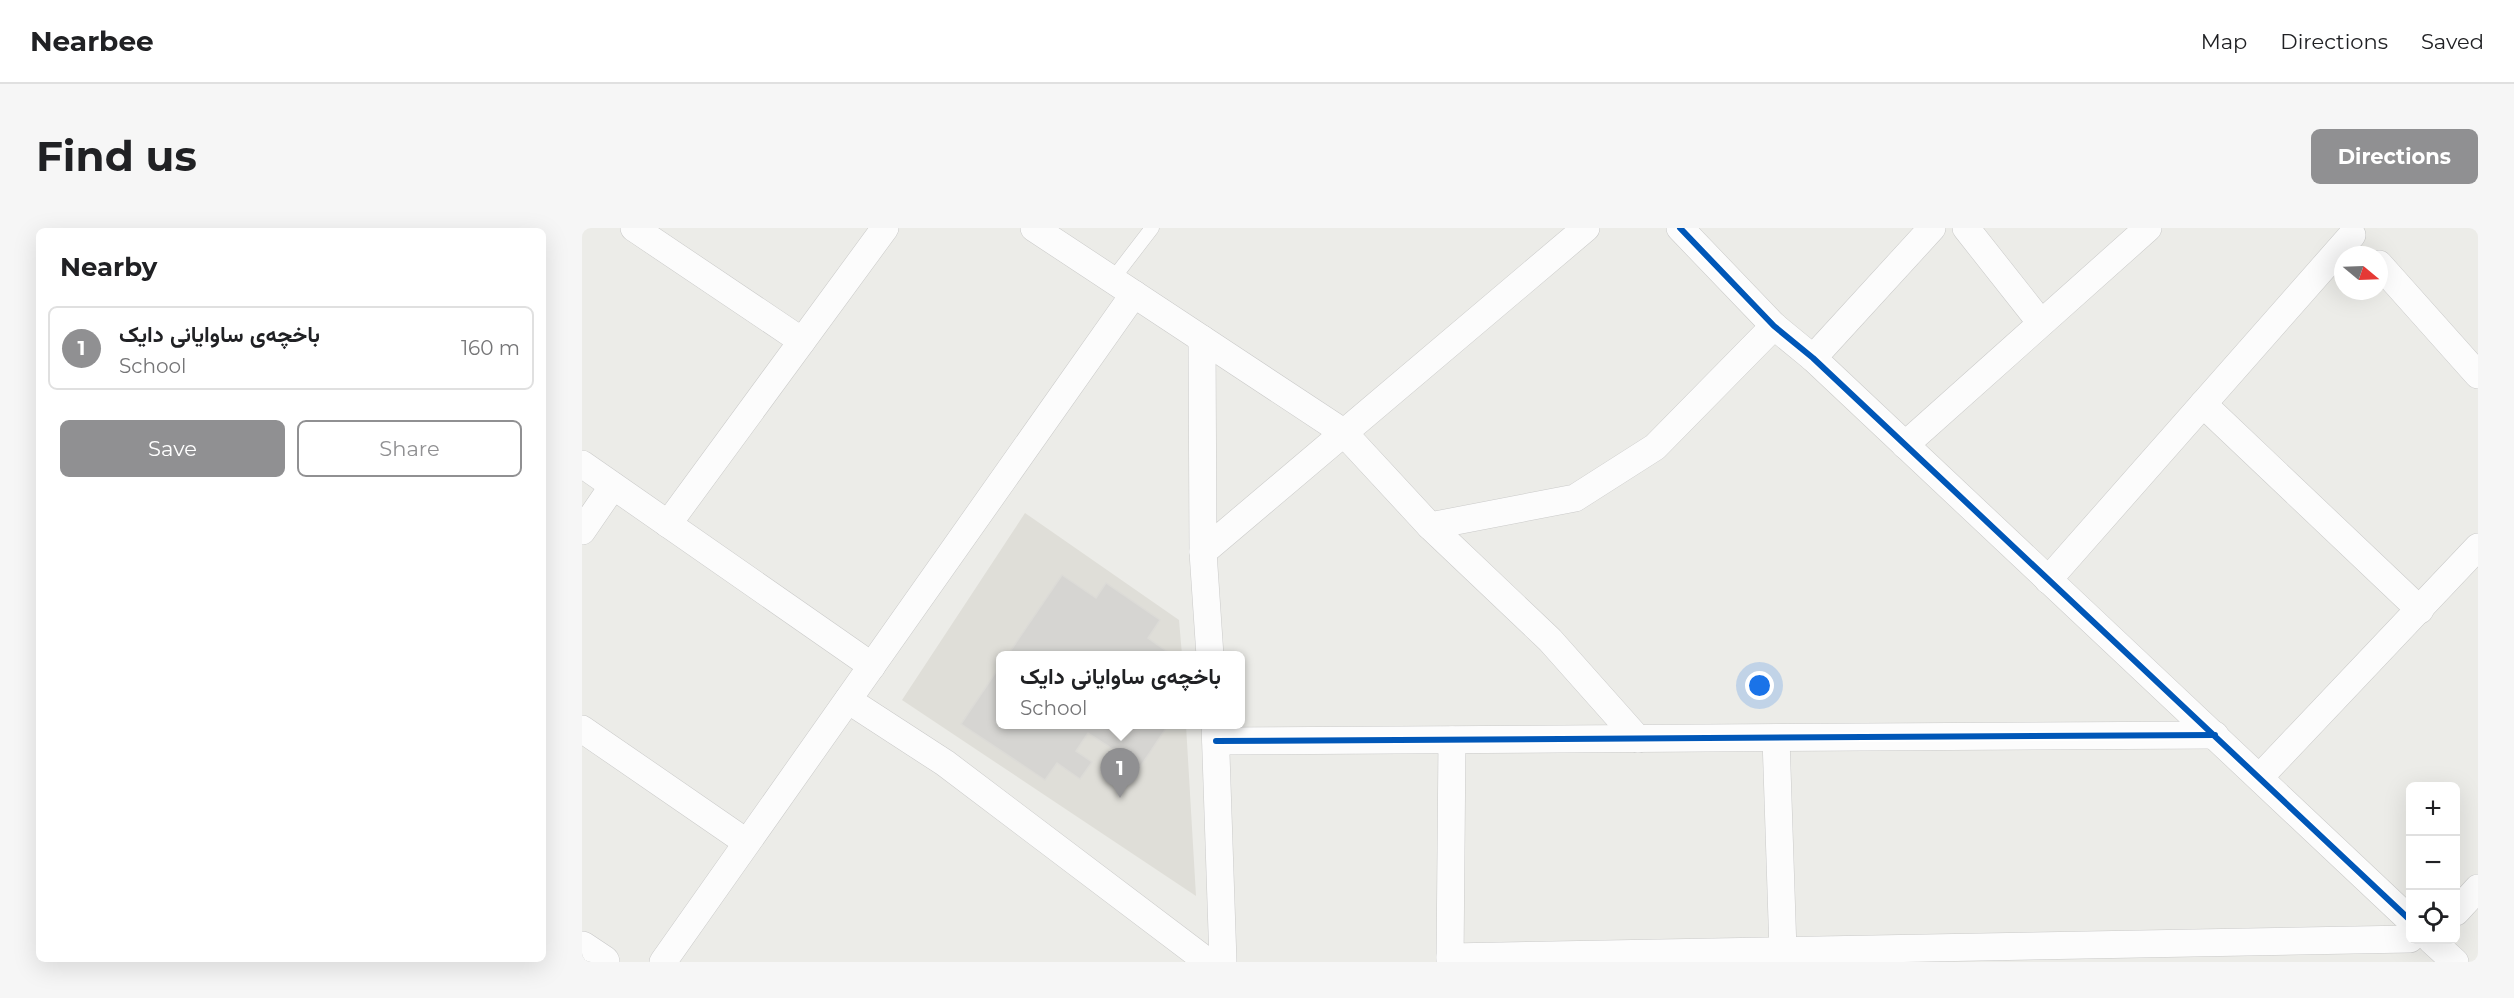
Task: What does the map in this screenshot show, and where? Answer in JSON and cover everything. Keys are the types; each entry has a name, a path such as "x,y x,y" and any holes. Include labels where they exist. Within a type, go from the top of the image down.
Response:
{"street":[{"path":"634,228 802,341"},
{"path":"668,524 885,228"},
{"path":"1034,228 1342,432 1430,526 1550,640 1638,739"},
{"path":"1203,552 1342,432 1586,228"},
{"path":"1680,228 1774,326 1813,358 2406,916"},
{"path":"1813,358 1932,228"},
{"path":"1966,228 2041,323"},
{"path":"1905,445 2148,228"},
{"path":"2048,580 2203,404 2349,232 2362,246"},
{"path":"2388,274 2478,375"},
{"path":"663,962 873,666 1123,287"},
{"path":"1430,526 1575,498 1655,447 1774,326"},
{"path":"1202,339 1203,552 1210,651"},
{"path":"2203,404 2420,610"},
{"path":"582,464 873,666"},
{"path":"582,531 613,486"},
{"path":"2260,777 2478,547"},
{"path":"848,700 945,763 1208,962"},
{"path":"582,729 746,842"},
{"path":"1223,962 1216,733 1452,740 2215,735"},
{"path":"1776,738 1783,951"},
{"path":"1452,740 1450,959 1739,957 1783,951 2406,939"},
{"path":"2460,908 2478,888"},
{"path":"2436,944 2455,962"},
{"path":"582,948 603,962"}],"lane":[{"path":"1123,287 1152,228"}],"shaded area":[{"path":"1025,513 1179,620 1182,651 996,651 996,729 1186,729 1196,896 902,700"}],"building":[{"path":"1062,575 1096,598 1106,583 1160,620 1148,638 1166,651 1010,651"},
{"path":"996,672 996,729 1166,729 1140,767 1088,733 1076,751 1092,762 1080,779 1057,763 1045,780 961,724"}],"cycle path":[{"path":"1680,228 1774,326 1813,358 2406,916"},
{"path":"1216,741 2215,735"}],"place":[{"name":"باخچەی ساوایانی دایک","path":"1120,798"}]}
